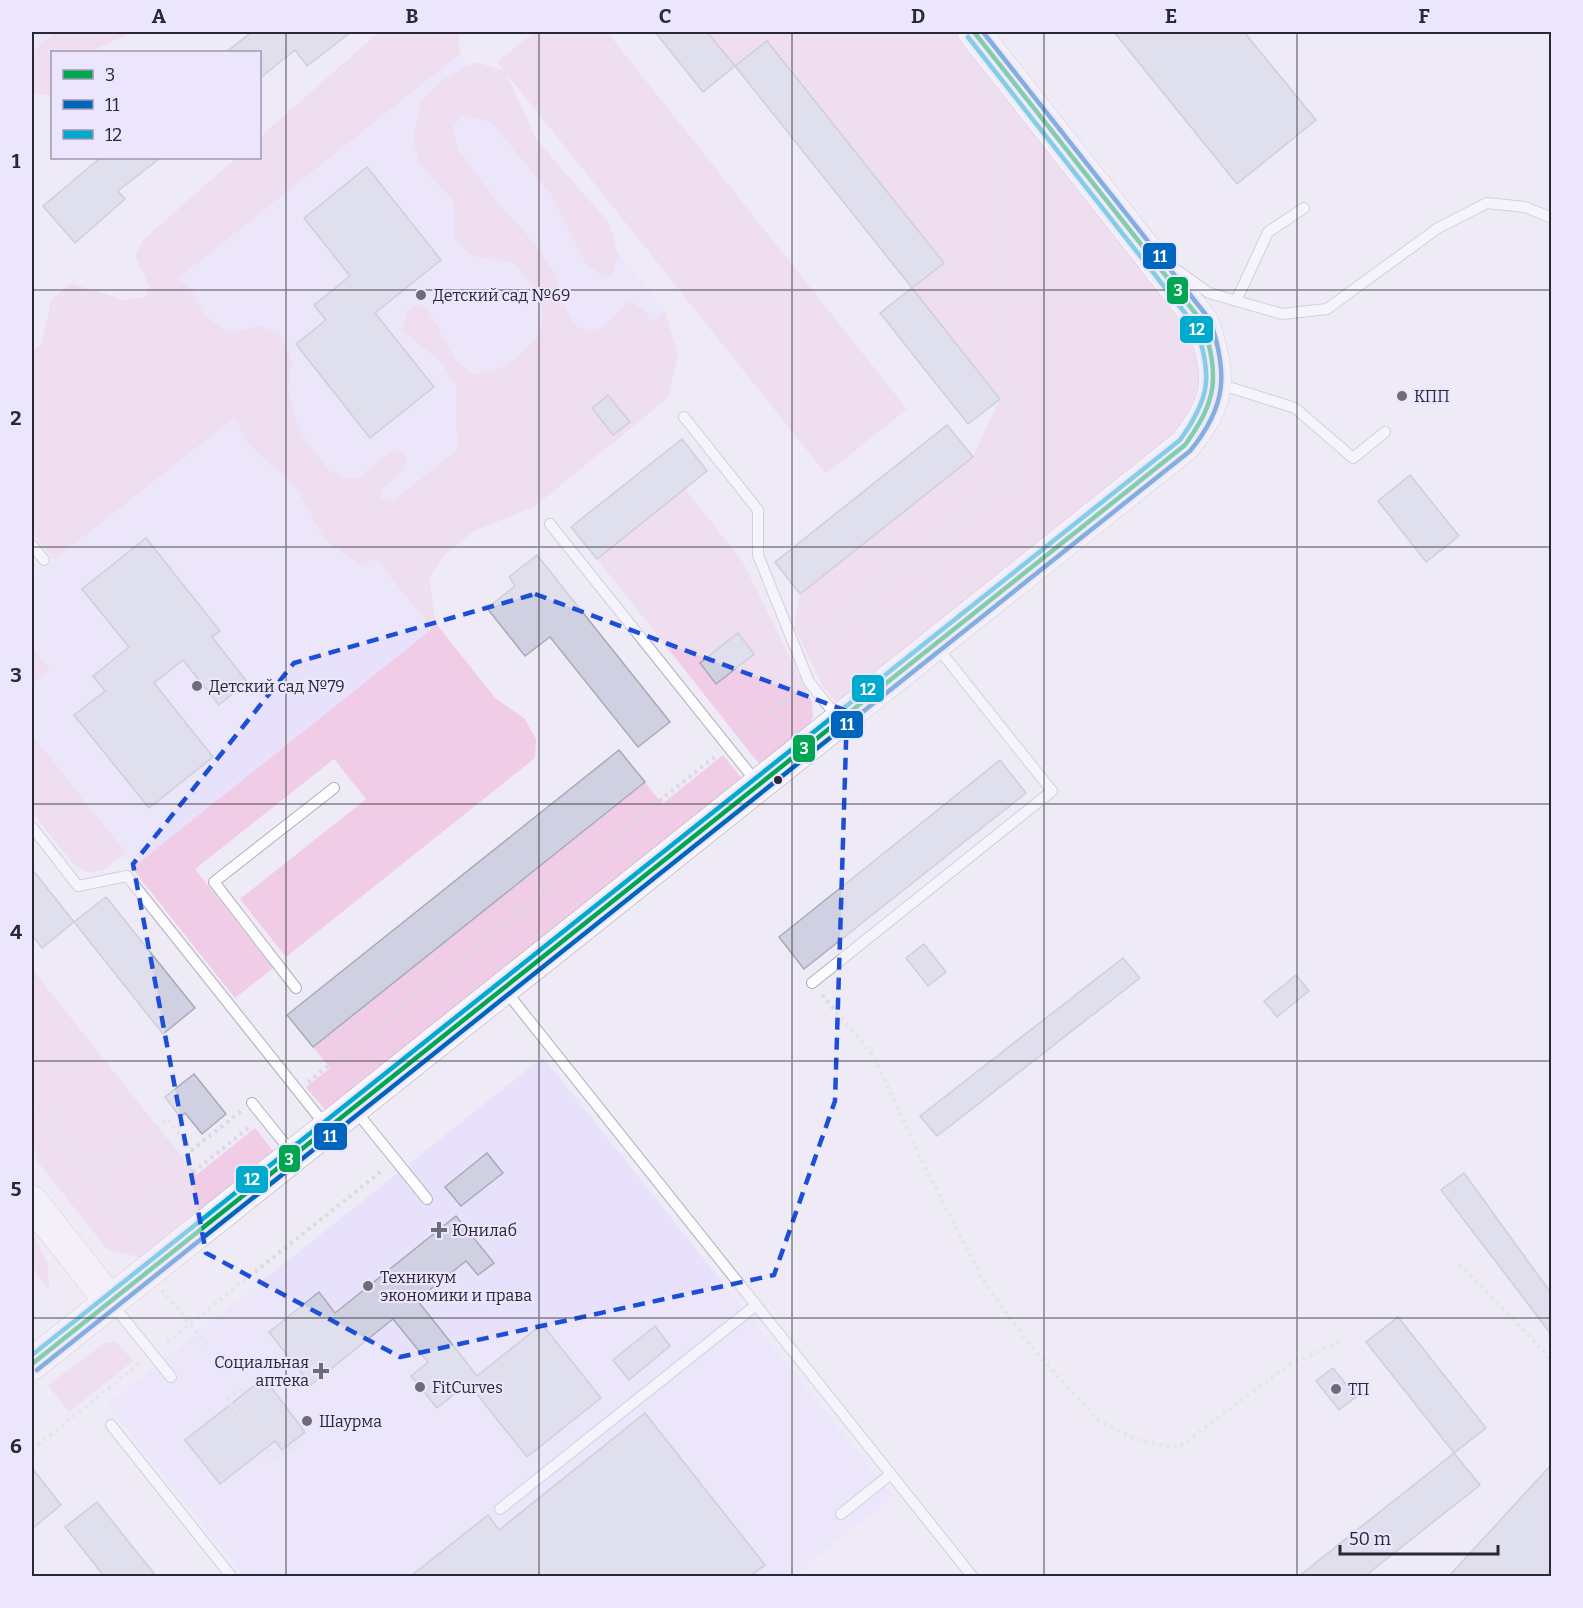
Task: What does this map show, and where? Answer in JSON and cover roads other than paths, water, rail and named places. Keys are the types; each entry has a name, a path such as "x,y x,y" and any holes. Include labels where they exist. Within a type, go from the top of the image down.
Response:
{"street":[{"path":"32,1364 1185,445 1207,416 1216,382 1215,361 1203,323 974,32"},
{"path":"32,1202 110,1301"}],"lane":[{"path":"1145,249 1209,292 1282,314 1327,309 1438,228 1487,203 1525,207 1551,218"},
{"path":"1236,301 1268,232 1304,208"},
{"path":"1216,382 1296,408 1353,458 1385,432"},
{"path":"684,417 758,510 758,555 809,682 840,720"},
{"path":"550,524 758,785"},
{"path":"32,545 44,560"},
{"path":"812,983 1053,791 935,644"},
{"path":"296,988 214,882 334,788"},
{"path":"32,827 78,886 127,876 328,1128"},
{"path":"504,988 972,1576"},
{"path":"252,1103 294,1155"},
{"path":"353,1108 427,1199"},
{"path":"110,1301 171,1377"},
{"path":"500,1509 756,1305"},
{"path":"111,1425 231,1576"},
{"path":"841,1514 891,1474"}],"place":[{"name":"Детский сад №69","path":"421,295"},
{"name":"КПП","path":"1402,396"},
{"name":"Детский сад №79","path":"197,686"},
{"name":"Юнилаб","path":"439,1230"},
{"name":"Техникум экономики и права","path":"368,1286"},
{"name":"Социальная аптека","path":"321,1371"},
{"name":"FitCurves","path":"420,1387"},
{"name":"ТП","path":"1336,1389"},
{"name":"Шаурма","path":"307,1421"}]}
